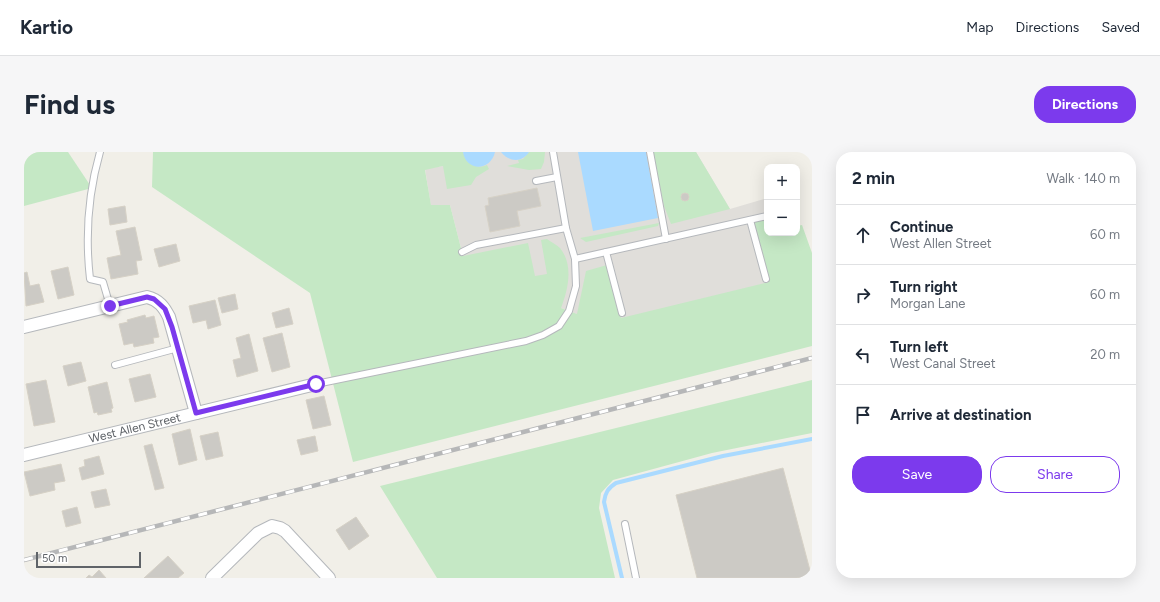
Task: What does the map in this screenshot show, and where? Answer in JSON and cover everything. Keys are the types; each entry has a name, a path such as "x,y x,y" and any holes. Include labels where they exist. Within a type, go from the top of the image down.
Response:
{"street":[{"path":"24,328 147,297 154,299 165,309 178,348 196,413"},
{"name":"West Allen Street","path":"24,455 316,384"},
{"path":"212,578 258,533 265,528 272,526 285,531 329,578"}],"lane":[{"path":"100,152 92,180 88,205 89,268 90,279 103,282 110,306"},
{"path":"316,384 526,341 543,335 559,326 569,311 576,286 575,259 566,228 553,152"},
{"path":"650,152 666,239"},
{"path":"536,181 557,177"},
{"path":"575,259 764,217"},
{"path":"750,220 766,279"},
{"path":"462,252 476,245 566,228"},
{"path":"606,252 622,313"},
{"path":"115,365 178,348"},
{"path":"625,524 636,578"}],"shaded area":[{"path":"441,152 696,152 730,209 764,199 764,236 768,236 797,293 628,334 561,308 463,256 450,205 431,206 425,169 443,166"}],"green space":[{"path":"24,152 68,152 92,188 24,206"},
{"path":"153,152 463,152 469,162 475,166 479,167 487,165 489,169 476,177 471,185 447,189 443,166 425,170 431,205 450,205 463,256 528,243 535,276 547,274 541,240 547,239 560,248 567,262 567,286 561,308 577,314 586,271 607,265 621,318 769,282 754,222 764,220 764,236 800,236 800,225 802,225 812,253 812,346 353,462 310,293 152,187"},
{"path":"529,152 545,152 544,162 541,169 529,170 507,166 519,163 518,160 523,159"},
{"path":"653,152 696,152 730,209 671,224 664,206"},
{"path":"659,223 658,226 586,242 580,238"},
{"path":"812,380 812,433 712,453 613,480 601,493 599,508 615,578 437,578 380,486"}],"water":[{"path":"463,152 495,152 489,163 479,167 473,166 469,163 465,159"},
{"path":"501,152 529,152 523,158 515,160 508,158"},
{"path":"578,152 646,152 658,218 593,231"}],"building":[{"path":"537,188 541,206 517,211 520,226 490,232 485,206 489,205 488,198"},
{"path":"685,193 688,194 688,200 685,201 682,200 681,197 682,194"},
{"path":"125,206 127,222 110,225 108,209"},
{"path":"135,227 142,260 136,261 138,274 111,279 107,258 121,255 116,231"},
{"path":"176,244 180,261 159,267 154,249"},
{"path":"68,267 74,295 58,299 51,271"},
{"path":"27,272 30,286 39,284 44,302 26,306 24,273"},
{"path":"235,294 238,309 222,313 218,298"},
{"path":"215,300 221,325 208,329 206,320 193,323 189,306"},
{"path":"289,308 293,324 276,328 272,313"},
{"path":"145,315 146,318 154,316 159,337 153,338 154,343 134,347 133,343 124,345 119,324"},
{"path":"282,333 290,367 272,372 263,338"},
{"path":"249,334 258,371 237,377 233,360 241,358 236,338"},
{"path":"81,362 86,381 68,386 63,366"},
{"path":"150,374 156,397 135,402 129,379"},
{"path":"46,380 55,422 34,426 26,384"},
{"path":"107,382 113,408 111,409 112,412 98,415 97,412 94,413 88,387"},
{"path":"324,396 331,425 313,429 306,400"},
{"path":"190,429 197,460 179,465 172,434"},
{"path":"218,432 223,456 206,460 200,436"},
{"path":"315,436 318,451 301,455 297,440"},
{"path":"152,444 164,488 155,490 144,446"},
{"path":"99,456 104,474 82,480 79,468 85,466 84,460"},
{"path":"61,464 65,481 54,483 55,490 30,496 24,472"},
{"path":"783,468 812,578 697,578 676,495"},
{"path":"106,489 110,505 95,508 91,492"},
{"path":"77,507 81,523 66,527 62,511"},
{"path":"356,517 369,536 349,550 336,530"},
{"path":"168,556 184,573 178,578 144,578"},
{"path":"99,570 106,578 86,578 89,575 92,577"}],"waterway":[{"path":"622,578 604,502 607,491 613,485 723,456 812,439"}],"railway":[{"path":"24,560 812,358"}],"route":[{"path":"110,306 147,297 160,303 165,309 172,327 196,413 316,384"}]}
